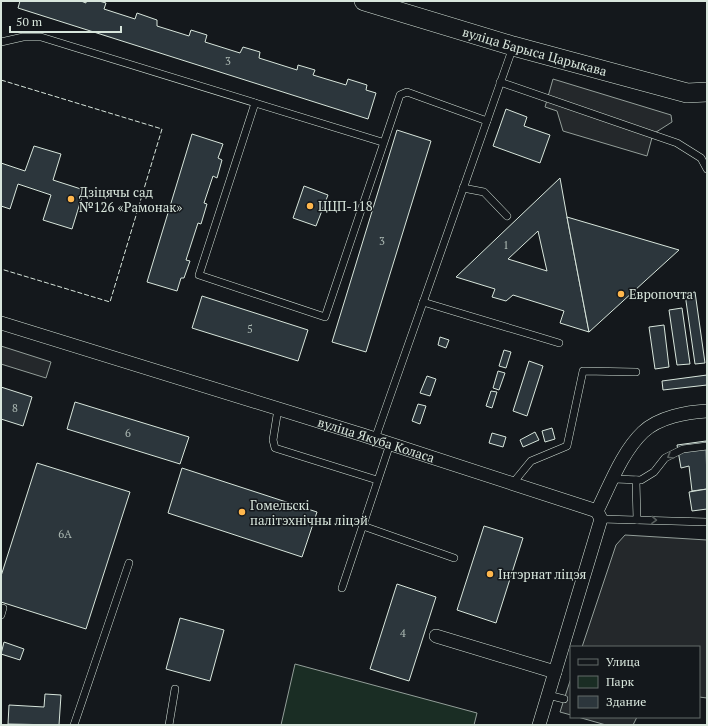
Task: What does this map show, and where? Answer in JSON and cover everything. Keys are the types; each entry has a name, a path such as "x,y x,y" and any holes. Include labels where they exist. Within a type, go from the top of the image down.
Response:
{"main road":[{"name":"вуліца Барыса Царыкава","path":"364,1 513,46 687,92 707,92"}],"street":[{"name":"вуліца Якуба Коласа","path":"1,323 375,439 513,484 599,515"},
{"path":"539,725 599,515 614,478 628,451 644,431 659,422 707,411"},
{"path":"436,636 555,672"}],"lane":[{"path":"1,42 23,37 41,37 382,142"},
{"path":"375,439 513,46"},
{"path":"500,82 677,143 701,158 707,169"},
{"path":"255,103 199,275 325,317 382,142 400,95 407,92 487,121"},
{"path":"463,188 484,192 507,216"},
{"path":"423,302 559,343"},
{"path":"513,484 531,461 567,446 583,371 636,372"},
{"path":"278,409 272,440 275,448 377,480"},
{"path":"342,588 390,444"},
{"path":"614,478 641,480 654,472 665,458 683,449 707,446"},
{"path":"636,480 637,520"},
{"path":"599,515 637,520 707,522"},
{"path":"363,526 454,558"},
{"path":"74,725 129,563"},
{"path":"169,725 175,689"},
{"path":"548,695 564,699"}],"green space":[{"path":"295,664 477,713 474,725 281,725"}],"shaded area":[{"path":"553,79 671,115 672,122 653,134 647,156 563,131 557,111 545,107"},
{"path":"1,346 51,362 46,378 1,364"},
{"path":"625,535 707,540 707,698 700,697 700,646 582,646 616,545"},
{"path":"570,681 570,715 560,712"},
{"path":"582,718 636,718 633,725 606,725"}],"building":[{"path":"20,1 81,1 86,3 86,1 99,1 106,3 104,9 135,19 137,13 157,20 157,26 189,36 191,30 207,35 205,42 240,53 243,47 260,52 259,58 297,70 298,65 315,70 313,75 346,85 348,79 367,85 366,90 376,93 368,119 18,8"},
{"path":"506,109 527,117 524,126 550,135 540,163 493,146"},
{"path":"397,130 431,141 366,352 332,342"},
{"path":"192,134 223,144 218,158 222,160 217,178 213,176 204,203 207,204 201,224 198,223 186,260 190,261 184,278 181,278 177,291 147,282"},
{"path":"34,146 61,154 53,180 84,190 72,229 43,220 51,195 18,184 10,209 1,206 1,163 25,171"},
{"path":"560,178 589,332 560,323 564,311 513,295 506,301 492,297 495,289 456,277","holes":["538,231 547,271 508,259"]},
{"name":"ЦЦП-118","path":"304,186 328,195 316,226 293,218"},
{"path":"567,217 679,250 589,332"},
{"path":"695,292 705,363 695,364 685,294"},
{"path":"202,296 308,330 298,361 192,328"},
{"path":"682,308 690,364 677,365 669,310"},
{"path":"664,325 669,367 655,369 649,327"},
{"path":"440,337 449,340 446,348 438,345"},
{"path":"504,350 511,352 506,368 499,366"},
{"path":"529,361 543,366 527,416 513,411"},
{"path":"498,371 505,373 499,390 493,388"},
{"path":"707,375 707,385 663,390 662,381"},
{"path":"427,376 436,379 430,396 420,393"},
{"path":"1,387 32,397 23,426 1,419"},
{"path":"491,391 497,392 492,408 486,406"},
{"path":"75,402 189,437 180,464 67,429"},
{"path":"418,404 426,406 420,424 412,421"},
{"path":"552,428 555,439 545,442 542,431"},
{"path":"535,432 539,440 523,447 520,440"},
{"path":"492,433 506,437 503,447 489,443"},
{"path":"706,441 707,489 692,491 689,466 681,468 677,445"},
{"path":"37,463 130,492 86,629 1,602 1,576"},
{"name":"Гомельскі палітэхнічны ліцэй","path":"182,468 317,512 302,557 168,513"},
{"path":"707,489 707,509 692,511 689,492"},
{"name":"Інтэрнат ліцэя","path":"484,526 523,538 496,623 457,610"},
{"path":"397,584 436,597 409,681 370,669"},
{"path":"180,618 224,630 210,681 166,669"},
{"path":"4,642 24,649 20,660 1,654"},
{"path":"45,694 61,695 59,725 8,724 9,705 44,707"}],"fence":[{"path":"1,80 162,129 110,302 1,269"}],"place":[{"name":"Дзіцячы сад №126 «Рамонак»","path":"71,199"},
{"name":"ЦЦП-118","path":"310,206"},
{"name":"Европочта","path":"621,294"},
{"name":"Гомельскі палітэхнічны ліцэй","path":"242,512"},
{"name":"Інтэрнат ліцэя","path":"490,574"}]}
